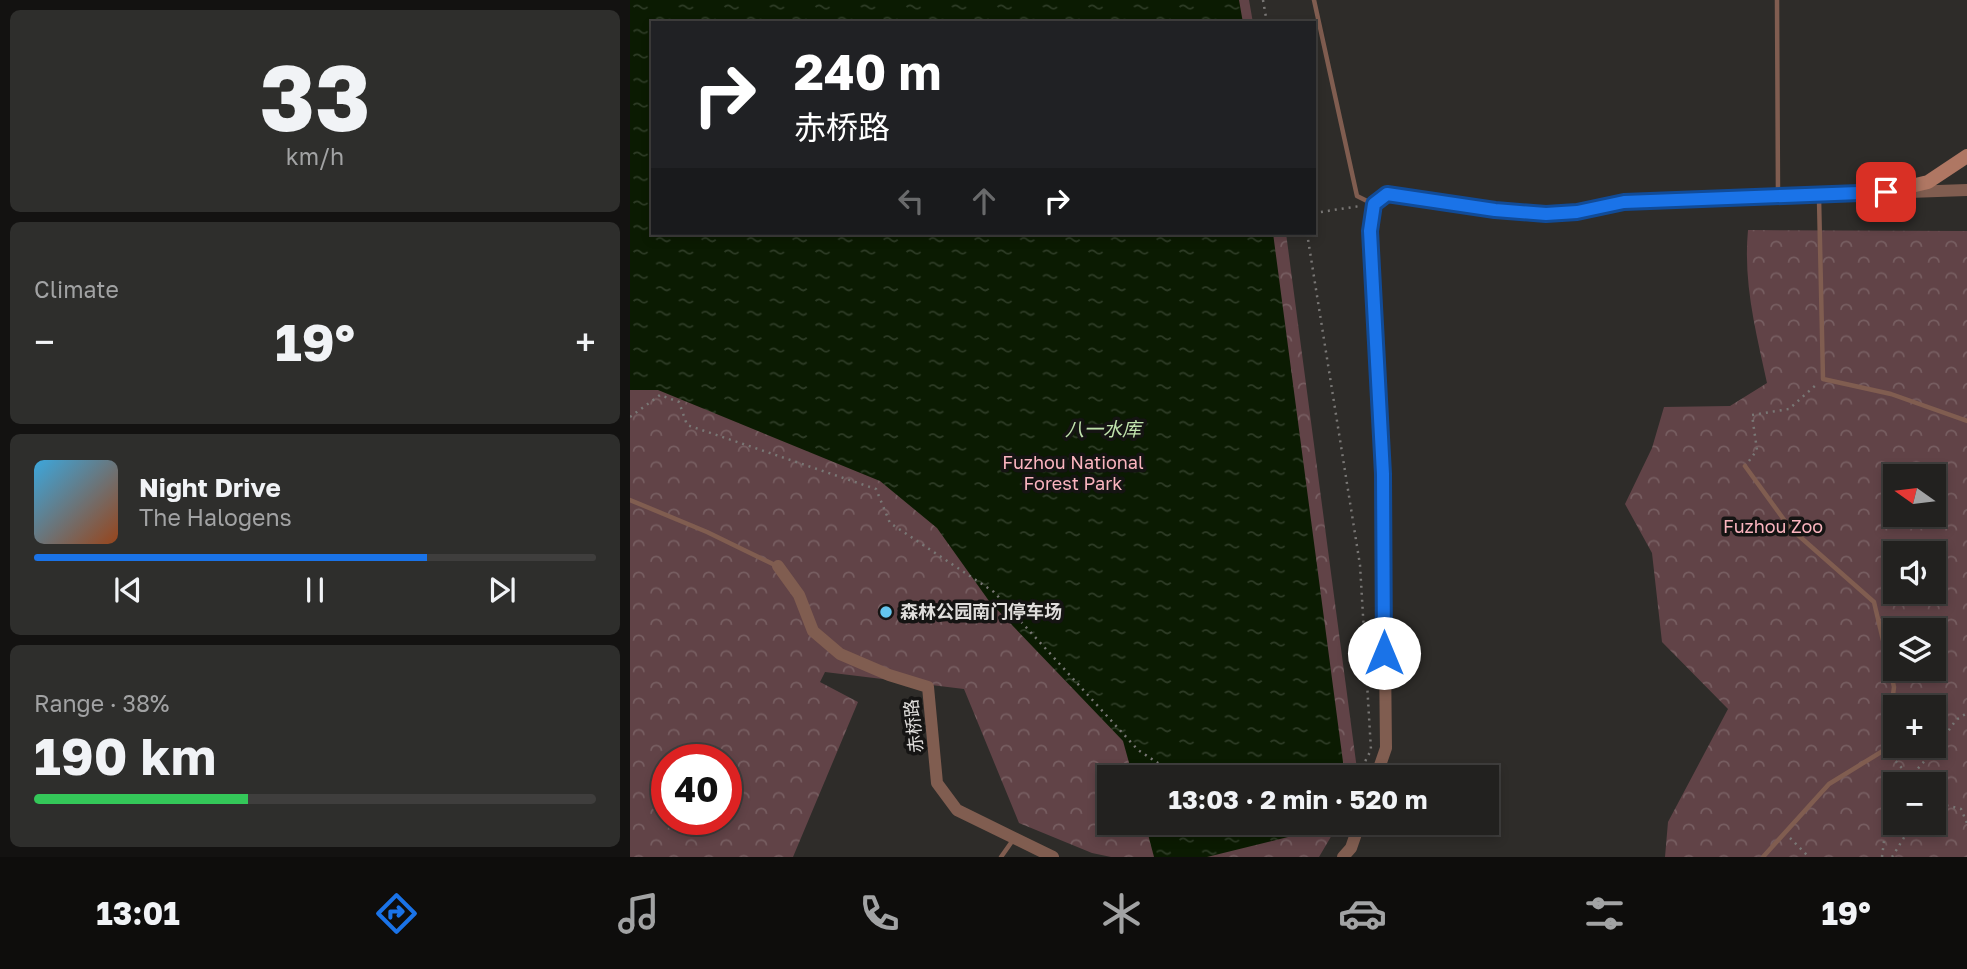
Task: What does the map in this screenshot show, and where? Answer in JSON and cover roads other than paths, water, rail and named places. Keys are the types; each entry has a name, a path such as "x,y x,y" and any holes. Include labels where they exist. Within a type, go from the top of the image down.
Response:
{"main road":[{"path":"1886,192 1928,182 1967,156"}],"street":[{"path":"1380,765 1386,748 1383,474 1370,231 1374,204 1387,194 1495,210 1546,214 1577,212 1624,202 1967,190"},
{"name":"赤桥路","path":"778,566 799,595 813,631 839,654 889,675 928,687 937,783 957,810 1053,857"},
{"path":"1343,857 1351,848 1356,835"}],"lane":[{"path":"1314,0 1357,196 1374,204"},
{"path":"1777,0 1778,197"},
{"path":"1819,195 1822,379 1891,394 1967,421"},
{"path":"1745,466 1790,528 1874,602 1894,687 1886,749 1829,784 1763,857"},
{"path":"630,500 707,532 778,566"},
{"path":"1001,857 1014,839"}],"water":[{"name":"八一水库","path":"630,0 1239,0 1243,21 651,21 651,235 1273,235 1343,765 1130,765 1123,741 989,601 937,528 880,481 658,390 630,390"},
{"path":"1148,835 1296,835 1207,857 1154,857"}],"place":[{"name":"森林公园南门停车场","path":"886,612"}],"park label":[{"name":"Fuzhou National Forest Park","path":"1073,473"},
{"name":"Fuzhou Zoo","path":"1773,527"}]}
